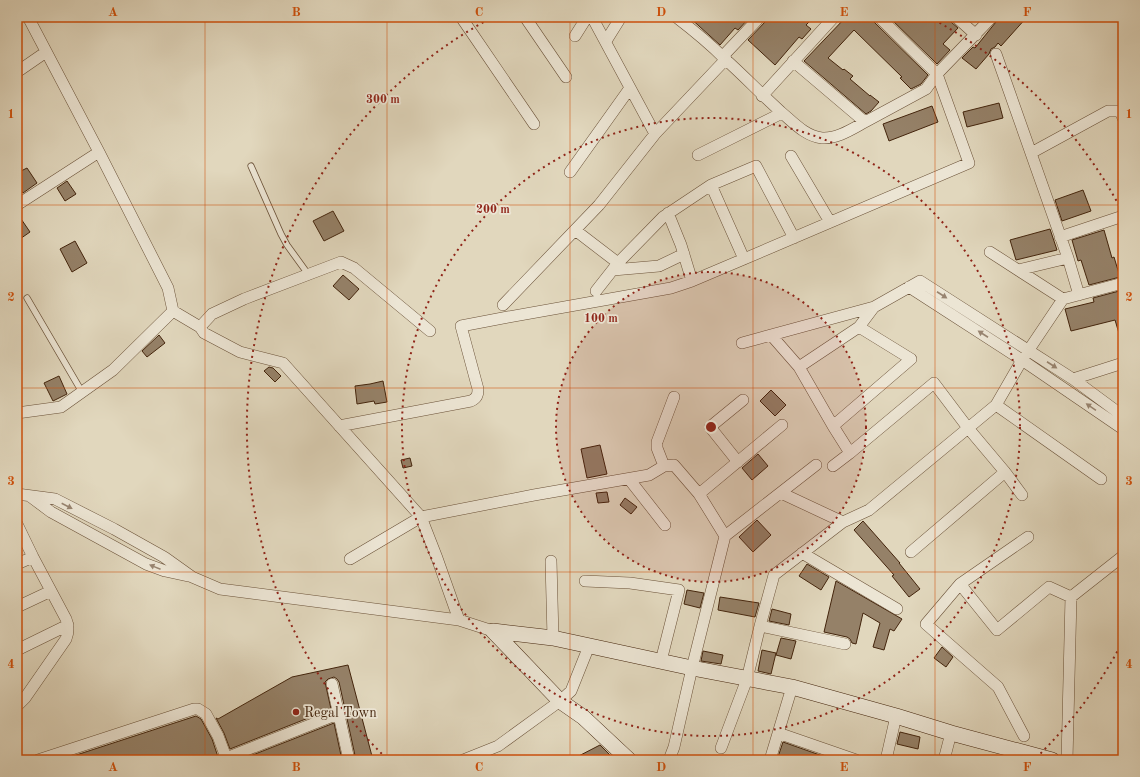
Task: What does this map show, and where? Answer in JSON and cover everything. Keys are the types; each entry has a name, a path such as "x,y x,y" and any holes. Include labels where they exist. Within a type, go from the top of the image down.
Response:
{"street":[{"path":"28,17 168,288 173,311 200,327 204,333 240,352 282,363 421,517 459,620"},
{"path":"461,17 534,124"},
{"path":"525,17 566,77"},
{"path":"574,36 587,17"},
{"path":"592,17 655,134"},
{"path":"606,41 621,17"},
{"path":"503,305 599,205 655,134 760,17"},
{"path":"762,96 834,17"},
{"path":"339,426 472,401 475,399 478,395 478,390 461,326 671,288 692,281 969,163 937,74 879,17"},
{"path":"956,17 976,35"},
{"path":"683,19 762,96 799,128 814,136 824,138 843,133 926,89 937,74 992,17"},
{"path":"17,72 46,52"},
{"path":"996,54 1068,258 1079,295"},
{"path":"793,61 865,122"},
{"path":"570,172 630,88"},
{"path":"1031,153 1108,111 1120,111 1123,118"},
{"path":"698,155 782,113"},
{"path":"17,205 99,152"},
{"path":"792,156 830,222"},
{"path":"596,291 616,267 668,213 711,185 756,166 794,238"},
{"path":"711,185 744,259"},
{"path":"668,213 684,254 692,281"},
{"path":"1060,237 1123,216"},
{"path":"575,230 616,267 659,266 684,254"},
{"path":"990,252 1063,299"},
{"path":"1018,270 1068,258"},
{"path":"200,327 212,314 244,299 341,262 354,268 430,331"},
{"path":"742,343 874,306 920,281 1073,379 1123,416"},
{"path":"721,748 747,678 774,575 843,522 869,510 996,405 1022,360 1063,299 1123,283"},
{"path":"909,287 1022,360 1123,429"},
{"path":"799,367 859,327 874,306"},
{"path":"17,412 61,407 114,370 173,311"},
{"path":"833,426 911,359 859,327"},
{"path":"771,335 799,367 850,453"},
{"path":"1073,379 1123,363"},
{"path":"833,466 934,383 1022,495"},
{"path":"664,466 657,448 657,442 674,396"},
{"path":"738,462 710,427 743,400"},
{"path":"996,405 1101,479"},
{"path":"699,494 782,425"},
{"path":"350,559 421,517 649,475 664,466 674,465 699,494 725,536"},
{"path":"669,760 674,747 725,536 816,465"},
{"path":"910,552 1005,472"},
{"path":"629,479 665,525"},
{"path":"781,493 843,522"},
{"path":"17,494 30,497 55,499 164,557 192,577"},
{"path":"30,497 51,512 146,564 165,571 192,577 220,589 459,620 493,631 553,638 692,668 792,687 951,733 1052,760"},
{"path":"86,531 93,518"},
{"path":"17,524 68,625 66,638 25,698 17,706"},
{"path":"1024,736 998,687 926,624 960,584 1028,537"},
{"path":"802,553 897,609"},
{"path":"1071,597 1123,556"},
{"path":"17,564 33,557"},
{"path":"551,561 553,638"},
{"path":"585,581 630,584 679,590 661,661"},
{"path":"960,584 997,630 1049,587 1071,597"},
{"path":"17,607 51,591"},
{"path":"1067,760 1071,597"},
{"path":"17,650 68,625"},
{"path":"760,626 845,644"},
{"path":"493,631 560,701 584,717 629,760"},
{"path":"463,760 498,746 560,701 571,691 589,646"},
{"path":"332,684 349,760"},
{"path":"770,760 792,687"},
{"path":"38,760 194,709 203,711 206,714 218,736 227,759 338,714"},
{"path":"886,760 896,716"},
{"path":"778,733 856,760"},
{"path":"944,760 951,733"}],"lane":[{"path":"251,166 281,234 308,274"},
{"path":"27,298 82,392"}],"building":[{"path":"689,17 750,17 738,30 735,28 720,45"},
{"path":"767,17 814,17 806,25 811,29 802,39 799,37 775,65 748,40 765,22"},
{"path":"846,17 872,17 874,22 928,75 921,84 911,89 900,78 902,77 854,30 828,58 853,76 850,79 879,102 871,111 866,114 804,61"},
{"path":"889,17 948,17 958,28 943,44 950,50 937,64"},
{"path":"1000,17 1027,17 1001,46 998,43 991,49 989,54 976,69 962,58 973,47 975,48"},
{"path":"999,103 1003,118 967,127 963,112"},
{"path":"932,106 938,122 889,141 883,124"},
{"path":"27,168 37,183 23,193 17,184 17,173"},
{"path":"67,181 76,194 65,201 57,188"},
{"path":"1083,190 1091,211 1062,221 1055,200"},
{"path":"333,211 344,231 324,241 313,221"},
{"path":"17,213 30,232 17,241"},
{"path":"1050,229 1057,250 1016,260 1010,240"},
{"path":"1104,230 1112,258 1114,257 1120,277 1089,285 1081,260 1078,261 1072,240"},
{"path":"75,241 87,263 72,272 60,249"},
{"path":"343,275 359,289 349,300 333,286"},
{"path":"1123,290 1123,339 1121,340 1115,320 1071,331 1065,309 1094,302 1093,298"},
{"path":"159,335 165,343 147,357 142,351"},
{"path":"269,367 273,368 281,376 275,382 264,371"},
{"path":"59,376 67,394 53,401 44,383"},
{"path":"383,381 387,402 375,404 374,401 357,404 355,386"},
{"path":"771,390 786,405 775,416 760,401"},
{"path":"600,445 607,474 587,478 581,449"},
{"path":"758,454 768,466 752,480 742,468"},
{"path":"410,458 412,466 403,468 401,460"},
{"path":"607,492 609,502 598,503 596,493"},
{"path":"625,498 637,507 631,514 620,505"},
{"path":"757,520 771,535 753,552 739,537"},
{"path":"863,521 900,563 920,589 909,597 892,576 894,575 854,530"},
{"path":"807,564 829,577 821,590 799,576"},
{"path":"836,581 902,619 894,631 890,629 884,650 873,647 880,623 863,613 856,644 852,643 847,637 824,632"},
{"path":"687,590 704,593 700,608 684,604"},
{"path":"720,597 759,603 755,617 718,610"},
{"path":"772,609 791,614 789,625 769,621"},
{"path":"781,638 796,641 791,659 776,655"},
{"path":"942,647 953,657 946,667 934,658"},
{"path":"762,650 776,653 771,674 758,671"},
{"path":"703,651 723,655 721,664 701,661"},
{"path":"348,665 373,760 356,760 339,682 334,677 325,682 331,709 230,749 216,718 218,719 292,677"},
{"path":"196,716 201,719 212,739 219,760 61,760"},
{"path":"334,723 342,760 240,760"},
{"path":"900,732 920,737 918,749 897,744"},
{"path":"783,742 834,760 777,760"},
{"path":"600,745 611,756 602,760 571,760"}],"place":[{"name":"Regal Town","path":"296,712"}]}
